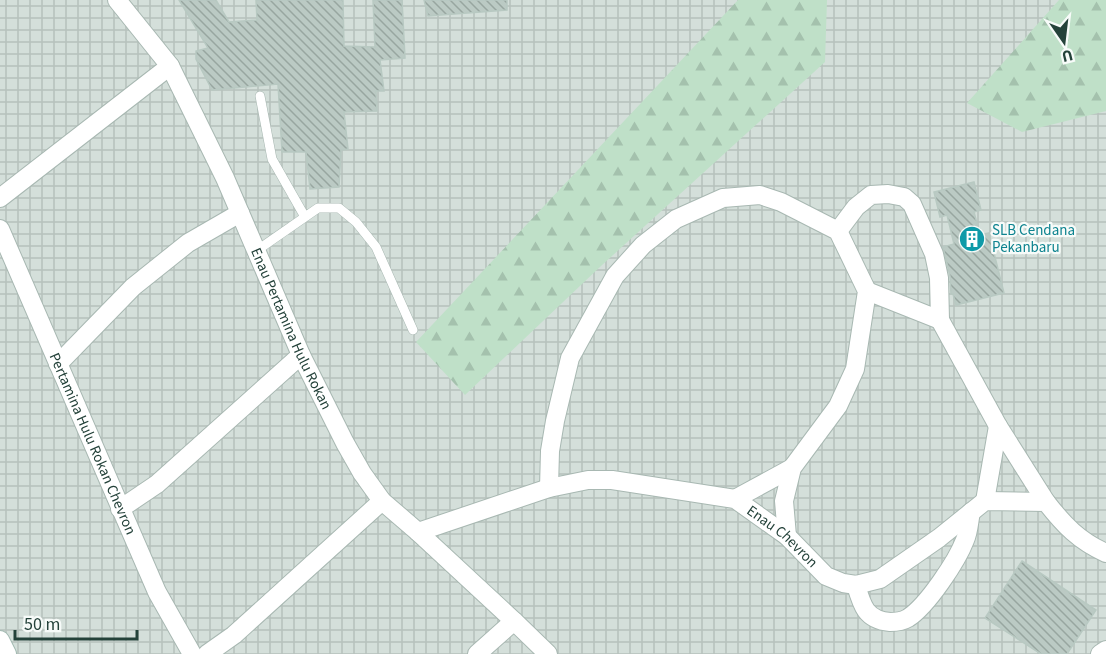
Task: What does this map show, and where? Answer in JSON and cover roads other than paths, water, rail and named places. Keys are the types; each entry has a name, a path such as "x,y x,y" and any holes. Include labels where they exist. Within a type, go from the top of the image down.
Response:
{"street":[{"name":"Enau Pertamina Hulu Rokan","path":"117,0 170,66 225,178 301,356 345,443 382,501 514,621"},
{"path":"0,198 170,66"},
{"path":"838,231 856,207 871,195 888,194 904,197 912,204 934,254 939,278 940,320 998,426 1046,502 1063,524 1087,544 1106,553"},
{"path":"549,488 552,441 570,358 615,276 643,245 676,219 723,198 759,195 781,202 838,231 867,291 855,369 838,406 792,468 784,501 787,536"},
{"path":"57,364 133,287 188,243 240,213"},
{"name":"Pertamina Hulu Rokan Chevron","path":"0,229 164,607 192,654"},
{"path":"867,291 940,320"},
{"path":"120,508 166,476 301,356"},
{"path":"998,426 978,507 966,539 931,596 908,619 896,622 871,617 861,603 856,585 880,579 978,507 1046,502"},
{"path":"735,499 792,468"},
{"name":"Enau Chevron","path":"418,532 549,488 588,480 612,480 735,499 787,536 826,576 843,583 856,585"},
{"path":"207,654 241,628 382,501"},
{"path":"477,654 514,621 548,654"},
{"path":"0,640 7,654"},
{"path":"1100,654 1106,650"}],"lane":[{"path":"260,96 272,159 305,217"},
{"path":"256,251 318,208 339,208 356,222 376,247 413,330"}],"place":[{"name":"SLB Cendana Pekanbaru","path":"972,239"}]}
